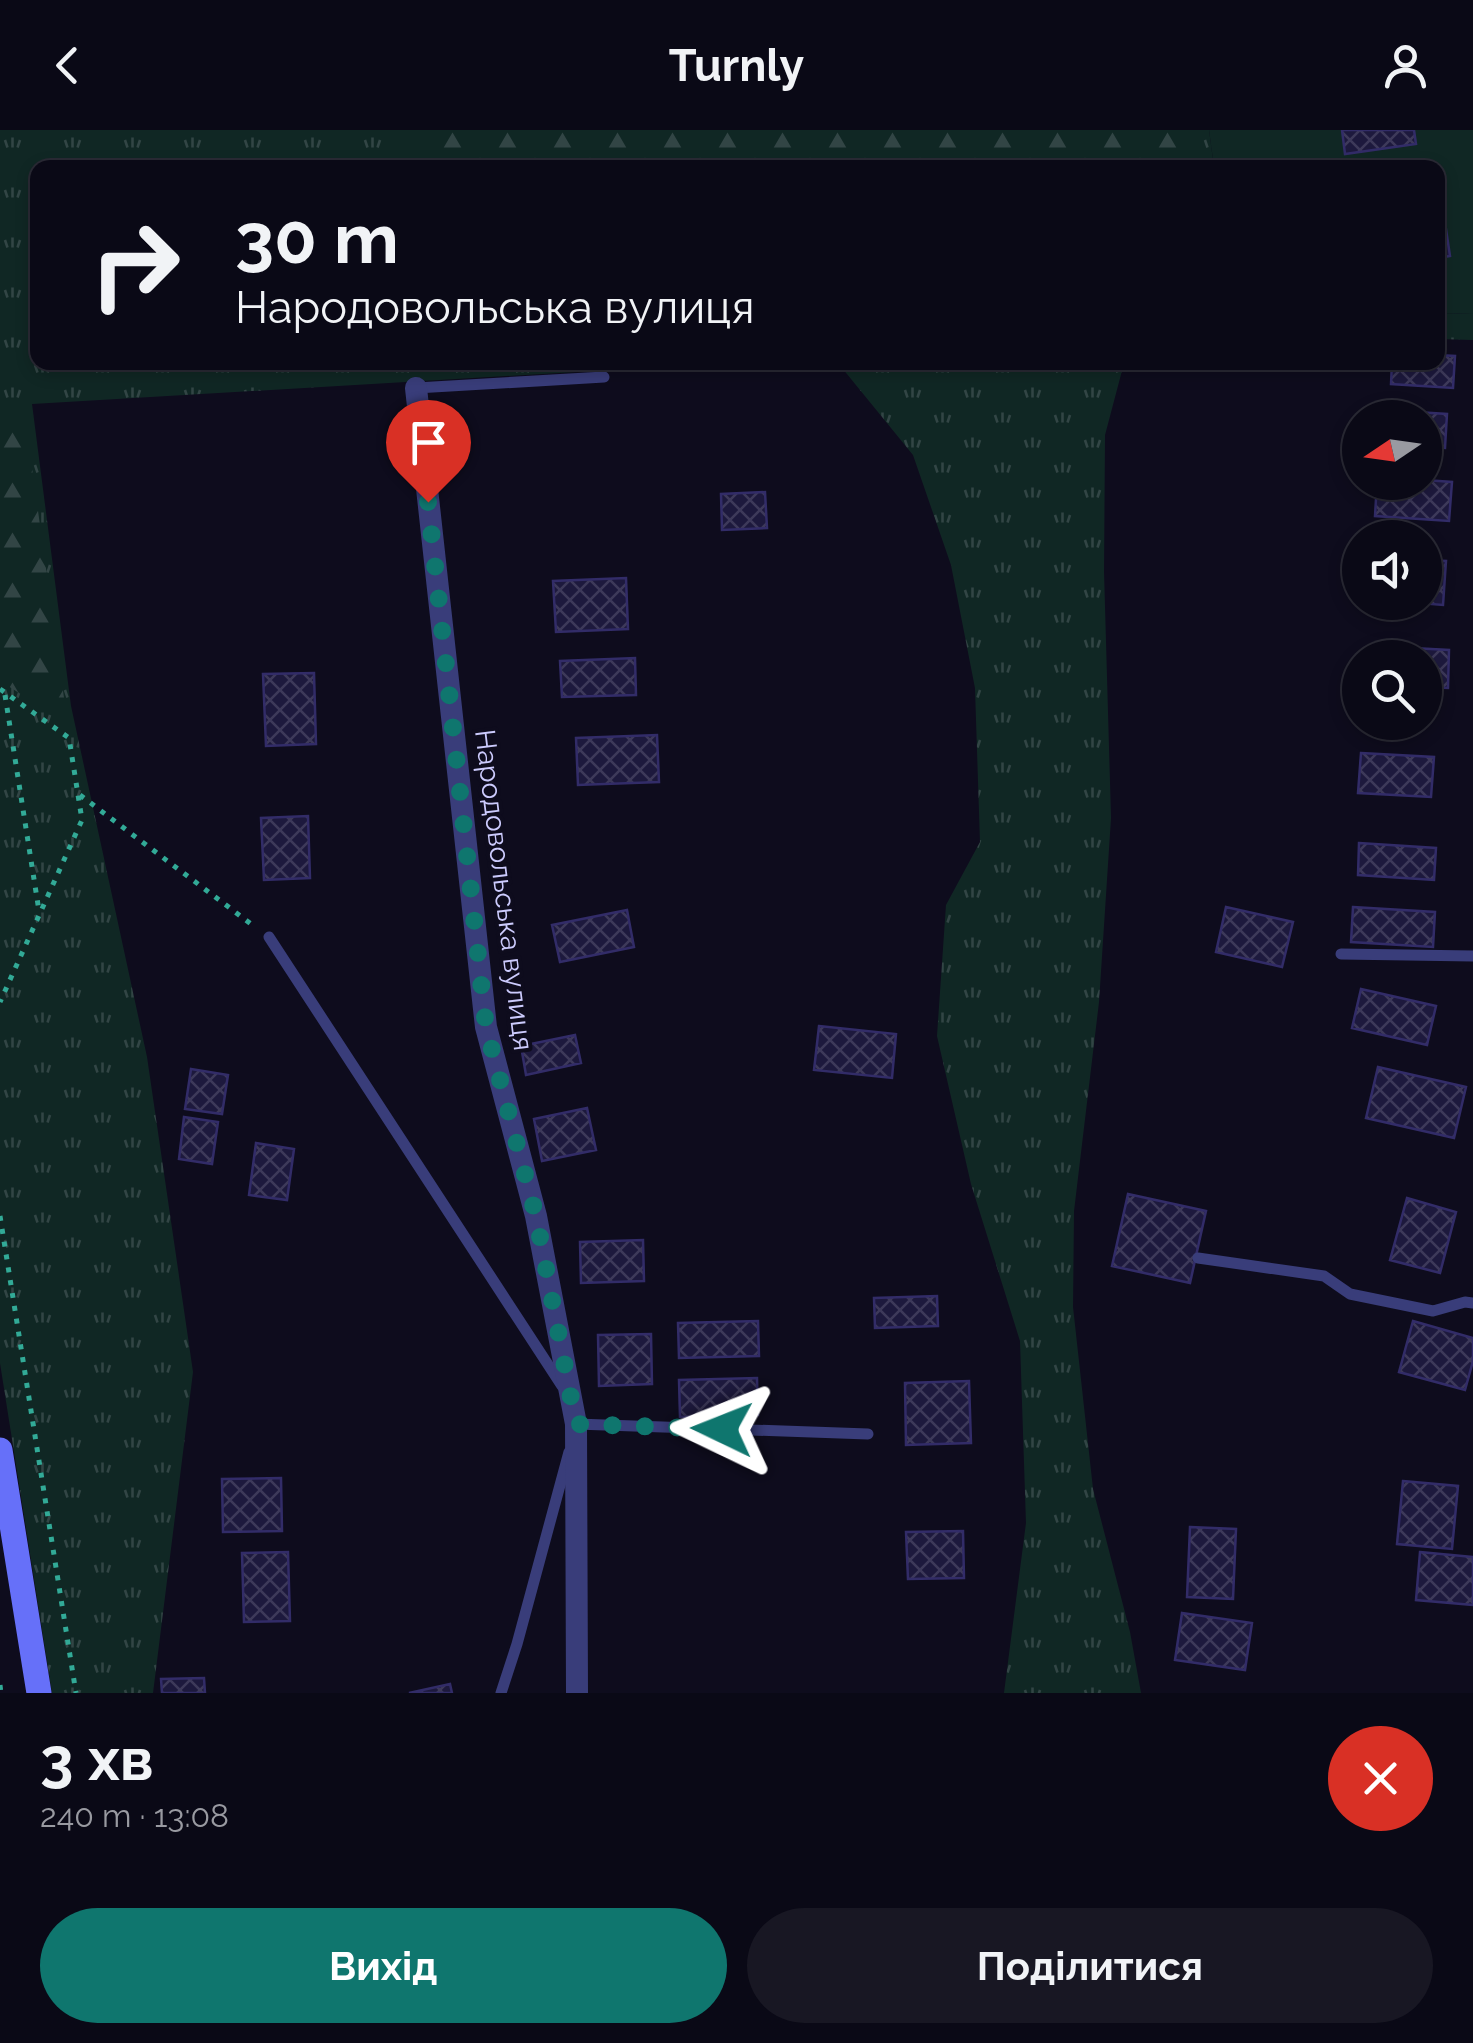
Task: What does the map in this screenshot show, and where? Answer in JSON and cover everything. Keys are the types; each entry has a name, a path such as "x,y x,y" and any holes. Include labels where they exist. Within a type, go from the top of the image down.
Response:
{"street":[{"name":"Народовольська вулиця","path":"416,388 486,1027 536,1216 576,1424 577,1693"},
{"path":"0,1450 39,1693"}],"lane":[{"path":"416,388 604,376"},
{"path":"269,937 572,1400"},
{"path":"1341,954 1473,956"},
{"path":"1198,1258 1324,1276 1350,1294 1432,1312 1473,1303"},
{"path":"501,1693 576,1424 868,1434"}],"path":[{"path":"0,1002 82,820 69,738 2,690"},
{"path":"2,690 40,914"},
{"path":"78,793 269,937"},
{"path":"0,1216 76,1693"},
{"path":"0,1684 1,1693"}],"green space":[{"path":"0,130 1209,130 1213,160 30,160 30,370 609,370 32,404 71,706 147,1057 193,1372 153,1693 52,1693 0,1363"},
{"path":"416,130 1186,130 1190,160 431,160 417,139"},
{"path":"1209,130 1473,130 1473,314 1445,313 1445,160 1213,160"},
{"path":"1445,313 1473,314 1473,340 1445,339"},
{"path":"844,370 1122,370 1105,435 1104,572 1111,818 1099,1002 1074,1211 1073,1307 1093,1489 1130,1632 1141,1693 1004,1693 1026,1523 1020,1341 971,1184 937,1036 946,905 980,842 975,688 951,565 913,455"},
{"path":"23,403 65,705 61,720 5,684 0,676 0,404"}],"building":[{"path":"1342,130 1414,130 1416,144 1345,154"},
{"path":"1445,222 1450,256 1445,257"},
{"path":"1445,355 1455,356 1453,388 1391,384 1392,370 1445,370"},
{"path":"1442,414 1447,414 1442,448"},
{"path":"1442,481 1452,482 1449,521 1375,516 1376,500 1442,500"},
{"path":"765,492 767,528 722,530 721,494"},
{"path":"1442,561 1446,561 1442,605"},
{"path":"626,578 628,629 556,632 553,581"},
{"path":"1442,650 1449,650 1448,688 1442,688"},
{"path":"635,658 636,695 562,697 560,661"},
{"path":"314,673 316,744 266,746 263,674"},
{"path":"657,735 659,782 578,785 576,738"},
{"path":"1361,753 1434,757 1431,797 1358,793"},
{"path":"308,816 310,878 264,880 261,818"},
{"path":"1359,843 1436,848 1434,880 1358,875"},
{"path":"1226,907 1293,922 1282,967 1216,952"},
{"path":"1353,907 1435,912 1433,947 1351,942"},
{"path":"627,910 634,947 560,962 552,925"},
{"path":"1361,989 1436,1006 1427,1045 1352,1028"},
{"path":"819,1026 896,1034 892,1078 814,1070"},
{"path":"575,1035 581,1063 526,1075 521,1046"},
{"path":"1378,1067 1466,1087 1454,1138 1366,1118"},
{"path":"191,1069 228,1075 222,1114 185,1109"},
{"path":"587,1108 596,1150 542,1161 534,1119"},
{"path":"184,1117 218,1122 212,1164 179,1159"},
{"path":"256,1143 294,1149 287,1200 249,1195"},
{"path":"1128,1194 1206,1211 1190,1283 1112,1266"},
{"path":"1407,1198 1456,1212 1440,1273 1390,1260"},
{"path":"643,1240 644,1281 581,1283 580,1242"},
{"path":"937,1296 938,1326 875,1328 874,1298"},
{"path":"758,1321 759,1356 679,1358 678,1323"},
{"path":"1413,1321 1473,1338 1473,1361 1465,1390 1399,1372"},
{"path":"651,1334 652,1384 599,1386 598,1335"},
{"path":"757,1378 758,1415 680,1417 679,1380"},
{"path":"969,1381 971,1443 906,1445 905,1383"},
{"path":"281,1478 282,1531 223,1532 222,1479"},
{"path":"1403,1481 1458,1486 1452,1549 1397,1544"},
{"path":"1190,1527 1236,1529 1233,1599 1187,1597"},
{"path":"963,1531 964,1578 908,1579 906,1532"},
{"path":"288,1552 290,1621 244,1622 242,1553"},
{"path":"1420,1552 1473,1557 1473,1605 1416,1600"},
{"path":"1182,1613 1252,1623 1245,1670 1175,1660"},
{"path":"204,1678 205,1693 162,1693 161,1679"},
{"path":"450,1684 452,1693 409,1693"}],"route":[{"path":"428,502 486,1027 536,1216 576,1424 722,1429"}]}
